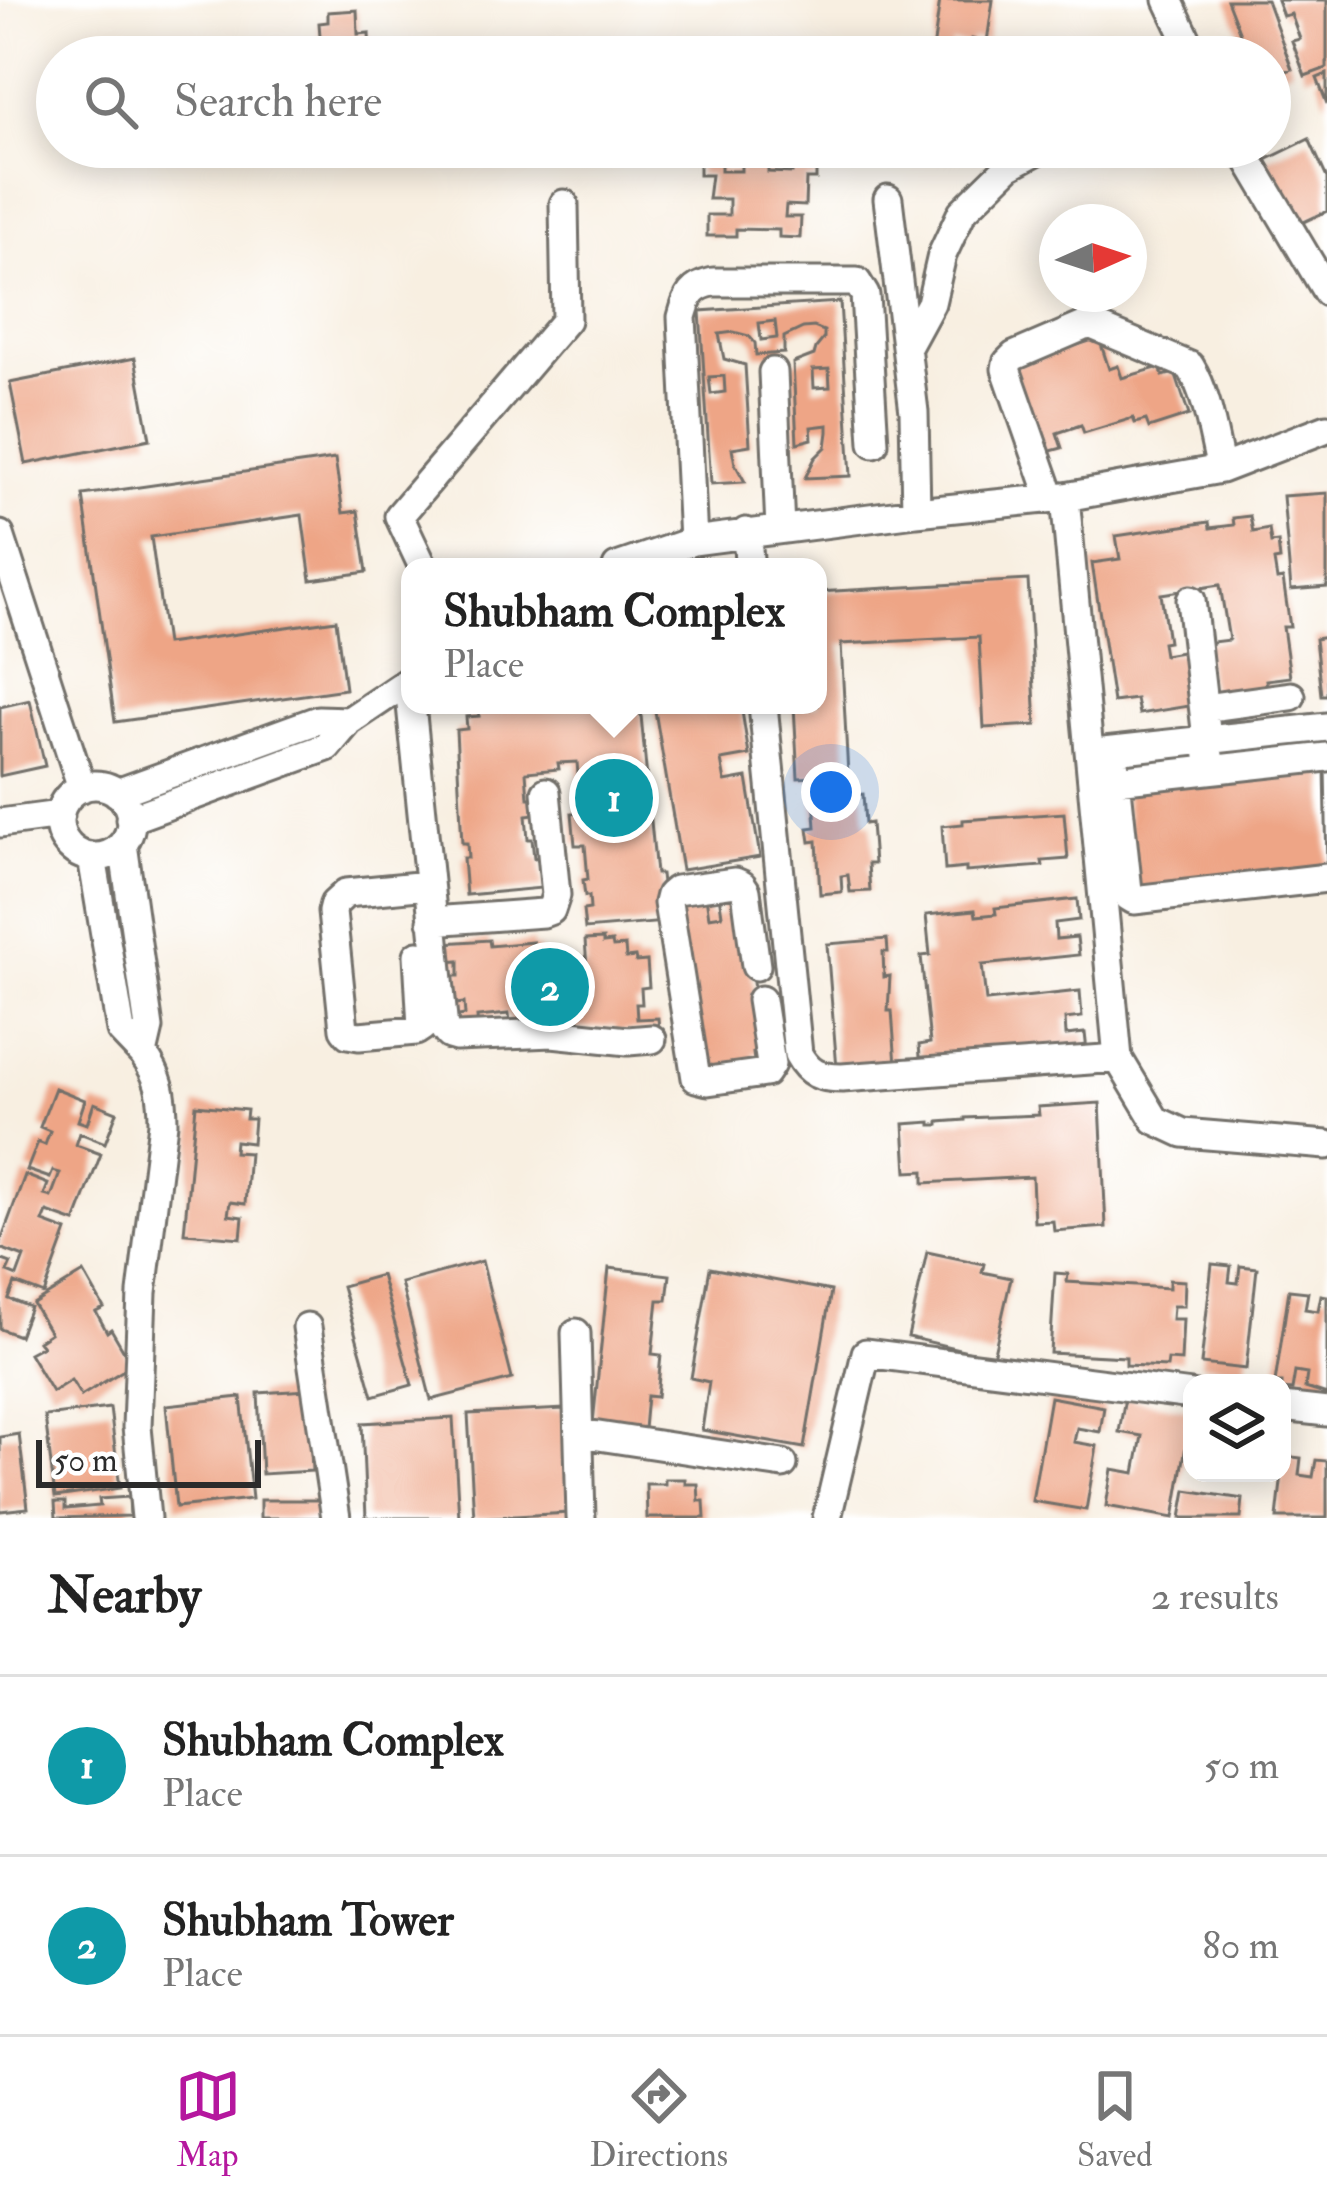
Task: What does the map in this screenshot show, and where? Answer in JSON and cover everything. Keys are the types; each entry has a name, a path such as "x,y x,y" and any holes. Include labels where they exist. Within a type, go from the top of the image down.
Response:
{"street":[{"path":"1168,0 1185,36"},
{"path":"907,346 931,303 941,255 962,212 1007,168"},
{"path":"1253,168 1327,292"},
{"path":"888,199 914,412 916,512"},
{"path":"419,558 399,516 566,320 564,204"},
{"path":"693,541 682,317 698,285 857,282 865,295 874,443"},
{"path":"1221,470 1190,366 1092,325 1014,356 1006,369 1058,497 1102,751 1118,1058 1156,1120 1183,1133 1327,1145"},
{"path":"772,372 780,529"},
{"path":"872,414 914,412"},
{"path":"643,558 693,541 746,532 1058,497 1221,470 1327,428"},
{"path":"746,532 749,558"},
{"path":"0,535 82,788"},
{"path":"1191,600 1211,770"},
{"path":"143,1054 149,1028 126,831 124,801 107,787 82,788 63,804 59,815 64,840 92,857 104,856 126,831 326,746 349,721 401,696"},
{"path":"1204,708 1291,696"},
{"path":"411,714 420,886 422,1028 348,1034 334,904 346,893 420,886"},
{"path":"765,714 798,1054 807,1070 823,1078 842,1078 1118,1058"},
{"path":"116,793 318,720 349,721"},
{"path":"1102,751 1327,727"},
{"path":"1102,751 1116,780 1128,891 1133,900 1327,878"},
{"path":"1116,780 1327,758"},
{"path":"432,922 550,910 556,895 546,792"},
{"path":"0,824 59,815"},
{"path":"92,857 121,1031 158,1075 163,1095 140,1337 137,1426 146,1518"},
{"path":"761,1000 769,1070 708,1082 696,1078 670,895 676,890 735,882 746,891 754,954 787,938"},
{"path":"420,886 432,922 448,1035 553,1033 652,1039"},
{"path":"769,1057 798,1054"},
{"path":"307,1327 335,1518"},
{"path":"576,1333 581,1518"},
{"path":"827,1518 866,1353 1183,1394"},
{"path":"1291,1408 1327,1412"},
{"path":"579,1433 783,1464"}],"building":[{"path":"940,0 993,0 988,36 935,36"},
{"path":"1227,0 1267,0 1280,36 1241,36"},
{"path":"1277,0 1327,0 1327,68 1305,76 1292,41 1300,39 1291,14 1283,16"},
{"path":"357,10 358,34 369,36 320,36 319,23 328,22 328,12"},
{"path":"1327,74 1327,104 1317,78"},
{"path":"1309,139 1327,178 1327,211 1297,225 1270,168 1291,168 1291,148"},
{"path":"699,168 768,168 768,172 792,173 792,168 816,168 816,179 806,179 805,206 786,205 785,217 801,217 800,238 779,237 779,230 736,229 736,236 707,236 707,215 729,215 729,199 708,199 711,175 699,175"},
{"path":"840,302 851,476 805,478 826,447 828,432 828,425 811,427 812,439 797,443 793,363 814,355 824,338 824,331 814,327 784,337 784,353 756,355 749,336 719,334 724,359 745,365 750,445 732,448 745,482 711,484 700,311","holes":["775,321 777,338 761,340 759,323","829,369 830,387 814,388 813,370","724,376 725,392 711,394 709,377"]},
{"path":"1099,338 1109,369 1118,366 1122,378 1160,367 1163,376 1175,373 1189,415 1149,428 1146,420 1135,423 1133,418 1084,433 1081,425 1057,433 1062,448 1040,454 1012,366"},
{"path":"135,358 150,439 26,464 10,383"},
{"path":"335,459 343,513 358,511 367,572 311,580 302,515 151,537 166,644 336,620 345,689 115,722 83,495"},
{"path":"1327,493 1327,587 1291,590 1283,496"},
{"path":"1250,516 1253,532 1269,529 1271,543 1278,542 1280,560 1274,561 1277,580 1283,579 1290,627 1283,627 1290,677 1266,680 1268,694 1213,703 1204,643 1229,640 1220,585 1161,594 1168,642 1162,643 1164,655 1187,651 1195,705 1139,714 1136,699 1113,702 1092,563 1120,559 1116,536 1209,522 1210,528 1234,525 1233,518"},
{"path":"1028,580 1036,725 984,728 979,637 841,644 848,775 798,778 794,714 827,714 827,591"},
{"path":"1327,637 1327,695 1321,695 1315,639"},
{"path":"30,700 45,766 0,776 0,707"},
{"path":"641,714 656,874 661,874 666,922 585,929 583,910 590,909 583,880 588,879 585,845 575,845 572,813 581,813 577,762 526,772 534,814 526,815 528,839 532,839 534,858 540,857 542,888 466,895 463,858 468,858 467,843 462,843 456,730 467,729 466,717"},
{"path":"656,714 742,714 749,755 721,760 725,782 747,778 760,857 682,870"},
{"path":"1325,767 1327,870 1136,892 1124,790"},
{"path":"863,794 874,864 868,864 870,891 850,892 848,875 841,876 842,892 820,894 817,841 810,842 808,828 816,827 814,798"},
{"path":"1064,813 1068,859 1042,861 1043,866 945,870 942,826 963,824 963,820"},
{"path":"740,892 763,1052 753,1053 755,1069 700,1077 674,902 706,897 709,917 722,915 719,895"},
{"path":"1077,899 1079,920 1055,923 1056,939 1077,937 1079,955 982,965 986,1001 1080,991 1082,1017 1065,1019 1066,1035 1085,1033 1087,1051 921,1068 919,1045 930,1043 921,956 930,955 926,915 975,910 976,916 996,914 995,908"},
{"path":"603,939 613,947 625,946 626,958 647,961 649,987 641,988 637,1019 658,1018 659,1029 616,1031 615,1025 568,1030 558,1026 556,1012 531,1016 531,1021 510,1022 509,1014 477,1017 478,1030 459,1031 458,1016 465,1015 464,1003 456,1004 453,976 459,976 459,961 447,962 445,943 533,942 539,957 552,956 553,970 587,967 585,940"},
{"path":"887,939 884,977 890,976 888,1011 892,1011 896,1065 837,1069 827,944"},
{"path":"55,1088 85,1100 78,1121 87,1124 94,1103 117,1112 105,1143 80,1133 76,1145 101,1154 75,1222 47,1212 43,1222 67,1231 44,1294 15,1283 9,1299 30,1307 19,1336 0,1329 0,1259 11,1263 7,1272 17,1276 24,1257 0,1248 0,1243 25,1175 48,1184 44,1195 51,1197 60,1173 53,1171 50,1178 27,1170 38,1142 45,1145 50,1131 40,1127"},
{"path":"1100,1103 1106,1227 1054,1231 1053,1221 1034,1222 1032,1177 924,1183 924,1171 907,1172 904,1124 1039,1115 1038,1107"},
{"path":"196,1105 247,1110 246,1119 254,1119 252,1143 235,1141 234,1152 249,1153 245,1204 230,1202 228,1215 243,1217 241,1238 184,1233"},
{"path":"927,1252 984,1264 982,1272 1011,1278 993,1357 908,1337"},
{"path":"482,1261 512,1379 431,1400 401,1283"},
{"path":"1212,1264 1231,1266 1229,1282 1238,1283 1240,1266 1257,1268 1246,1369 1201,1364"},
{"path":"609,1268 670,1275 667,1300 658,1300 652,1354 661,1355 657,1397 647,1396 644,1429 593,1423"},
{"path":"710,1268 831,1291 804,1448 702,1430 709,1382 691,1378"},
{"path":"84,1273 104,1308 96,1312 132,1365 81,1396 71,1380 52,1392 29,1353 42,1346 38,1341 50,1333 33,1304"},
{"path":"1055,1273 1068,1274 1067,1282 1169,1288 1169,1280 1185,1281 1184,1306 1173,1306 1172,1319 1183,1319 1181,1361 1168,1360 1167,1367 1126,1365 1126,1357 1050,1353"},
{"path":"381,1275 412,1385 373,1396 342,1286"},
{"path":"1289,1290 1308,1292 1305,1309 1318,1311 1321,1295 1327,1296 1327,1395 1305,1388 1307,1374 1295,1372 1292,1390 1291,1374 1276,1374"},
{"path":"308,1390 312,1471 262,1474 258,1393"},
{"path":"241,1397 252,1499 176,1507 166,1405"},
{"path":"1050,1397 1104,1407 1100,1432 1077,1428 1074,1442 1097,1446 1086,1510 1032,1501"},
{"path":"1125,1398 1183,1408 1183,1464 1174,1518 1106,1506 1112,1469 1135,1473 1142,1436 1119,1432"},
{"path":"110,1408 120,1488 55,1497 45,1416"},
{"path":"564,1409 570,1513 474,1518 468,1414"},
{"path":"453,1418 459,1518 366,1518 362,1423"},
{"path":"19,1434 28,1508 0,1511 0,1437"},
{"path":"1291,1457 1301,1458 1299,1475 1313,1477 1316,1460 1327,1461 1327,1518 1277,1518 1281,1482 1291,1482"},
{"path":"665,1479 698,1484 705,1518 647,1518 646,1484 665,1484"},
{"path":"1186,1490 1243,1499 1241,1518 1181,1518"},
{"path":"129,1497 130,1516 56,1518 55,1502 65,1502 65,1509"},
{"path":"260,1500 323,1500 327,1518 260,1518"}],"place":[{"name":"Shubham Complex","path":"614,798"},
{"name":"Shubham Tower","path":"550,987"}]}
